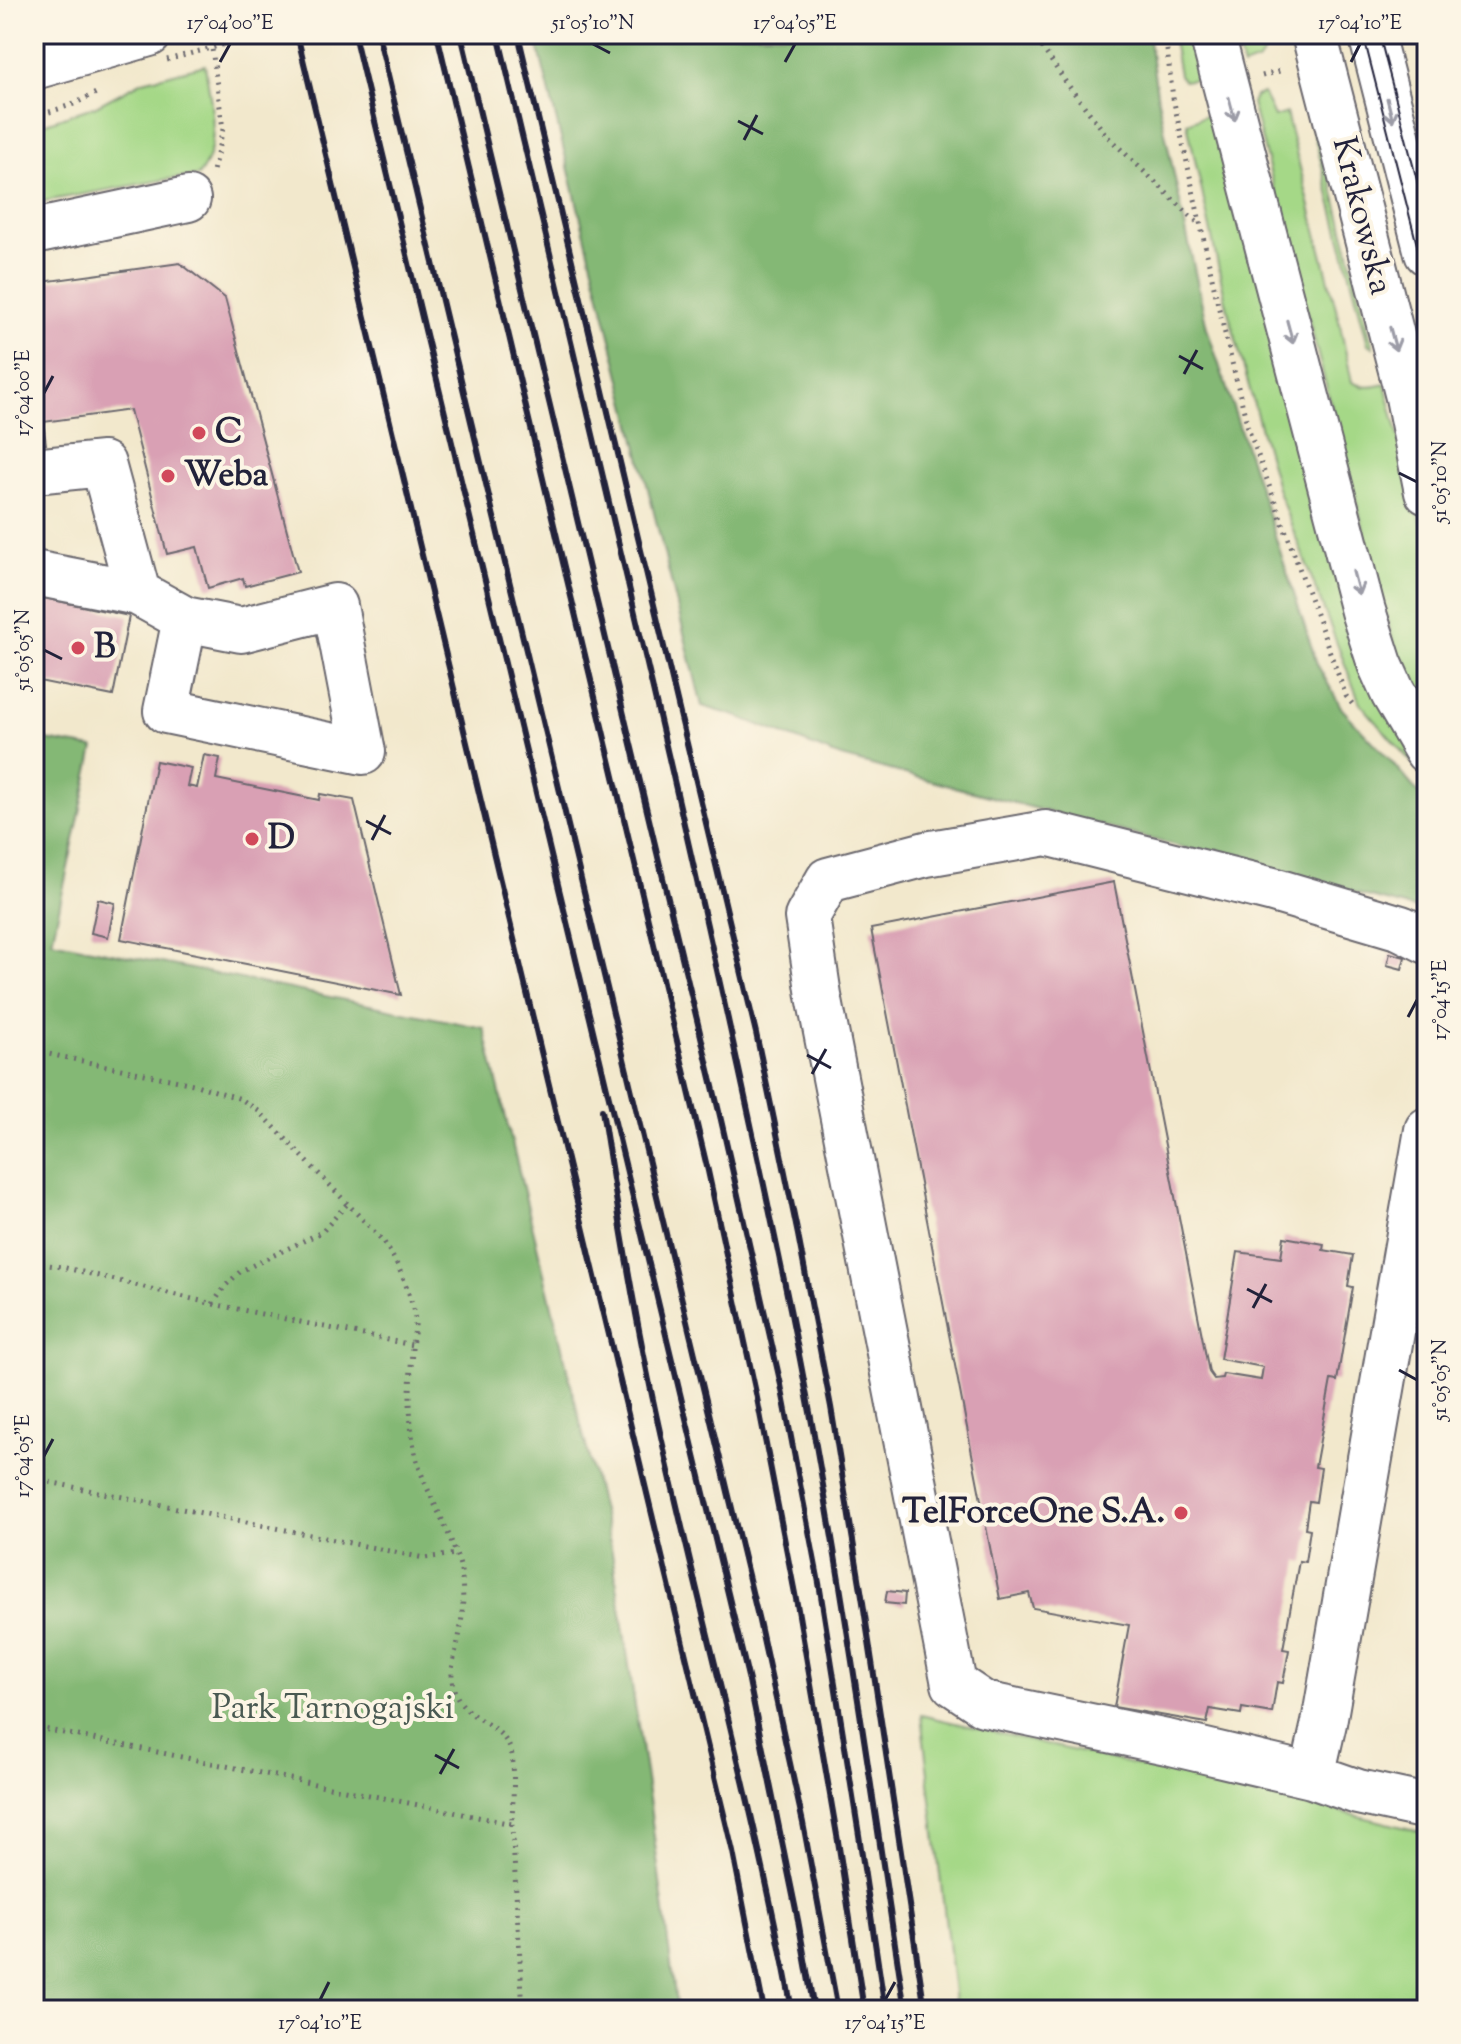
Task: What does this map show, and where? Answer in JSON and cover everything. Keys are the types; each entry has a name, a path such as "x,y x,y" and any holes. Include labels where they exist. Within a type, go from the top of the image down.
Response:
{"main road":[{"path":"1212,34 1371,637 1393,693 1427,751"},
{"name":"Krakowska","path":"1314,34 1417,411 1416,447 1427,492"},
{"path":"1371,34 1427,253"},
{"path":"34,67 158,47"},
{"path":"34,232 188,199"},
{"path":"34,471 103,464 138,593"},
{"path":"34,573 138,593 185,619 241,630 335,606 363,752 166,711 185,619"},
{"path":"1427,941 1401,928 1273,890 1046,833 926,854 828,880 807,917 822,1012 954,1684 984,1704 1167,1742 1427,1807"},
{"path":"1312,1776 1324,1723 1427,1130"}],"path":[{"path":"188,199 214,170 223,129 210,34"},
{"path":"158,47 262,34"},
{"path":"1033,34 1108,137 1202,226"},
{"path":"1165,34 1173,98 1248,428 1346,696 1356,708"},
{"path":"34,117 48,113"},
{"path":"34,822 41,838 34,850"},
{"path":"34,1078 37,1052 193,1084 241,1099 260,1112 384,1242 399,1266 415,1323 410,1423 414,1451 461,1567 464,1600 452,1663 453,1684 463,1707 501,1734 511,1748 512,1824 523,2010"},
{"path":"213,1304 225,1286 241,1271 322,1232 347,1204"},
{"path":"34,1263 412,1345"},
{"path":"34,1479 424,1558 456,1554"},
{"path":"34,1727 512,1824"},
{"path":"647,2001 650,2010"}],"green space":[{"path":"535,34 1148,34 1158,100 1207,328 1317,664 1342,709 1427,803 1427,912 841,757 739,717 702,706"},
{"path":"1172,34 1196,34 1208,77 1184,81 1179,75"},
{"path":"1234,34 1264,34 1265,48 1259,61 1243,67"},
{"path":"1288,34 1294,34 1373,347 1368,344"},
{"path":"205,65 213,137 206,164 198,176 34,203 34,127 96,106 143,81"},
{"path":"1263,93 1274,117 1286,113 1352,382 1368,387 1385,384 1427,545 1427,715 1395,649 1252,103 1255,96"},
{"path":"1214,112 1412,763 1360,703 1278,491 1228,311 1187,123"},
{"name":"Park Tarnogajski","path":"34,738 94,748 52,941 484,1028 612,1552 677,2010 34,2010"},
{"path":"921,1715 1140,1766 1165,1764 1294,1795 1306,1803 1427,1833 1427,2010 956,2010"}],"building":[{"name":"C","path":"180,263 225,298 298,572 245,586 243,578 208,588 197,547 167,554 130,410 43,422 46,444 34,445 34,283"},
{"name":"B","path":"34,596 129,616 113,696 34,680"},
{"name":"D","path":"204,755 220,758 216,779 319,800 320,794 354,800 401,995 121,939 156,761 191,768 187,786 197,788"},
{"path":"1114,882 1209,1372 1214,1379 1222,1378 1223,1374 1261,1380 1263,1367 1220,1359 1238,1252 1281,1258 1284,1237 1324,1244 1323,1250 1353,1255 1348,1286 1353,1287 1337,1381 1331,1380 1315,1467 1321,1468 1316,1502 1309,1501 1305,1528 1310,1529 1305,1562 1299,1561 1283,1649 1289,1650 1283,1683 1277,1682 1272,1713 1242,1708 1241,1714 1210,1709 1207,1723 1114,1707 1129,1625 1033,1608 1029,1593 1000,1599 871,929"},
{"path":"98,899 115,903 108,937 91,933"},
{"path":"1390,953 1405,957 1402,969 1387,965"},
{"path":"887,1591 905,1593 904,1605 885,1603"}],"tram line":[{"path":"1363,34 1427,284"},
{"path":"1379,34 1427,219"}],"railway":[{"path":"297,34 733,1852 764,2010"},
{"path":"354,34 749,1681 814,2010"},
{"path":"378,34 759,1621 803,1823 838,2010"},
{"path":"437,34 708,1171 756,1393 797,1604 864,2010"},
{"path":"461,34 721,1120 781,1385 819,1583 885,2010"},
{"path":"498,34 685,830 790,1309 838,1571 905,2010"},
{"path":"518,34 756,1033 798,1235 831,1407 862,1596 925,2010"},
{"path":"602,1110 651,1392 729,1720 792,2010"}],"place":[{"name":"C","path":"199,433"},
{"name":"Weba","path":"168,476"},
{"name":"B","path":"78,648"},
{"name":"D","path":"252,839"},
{"name":"TelForceOne S.A.","path":"1181,1513"}]}
